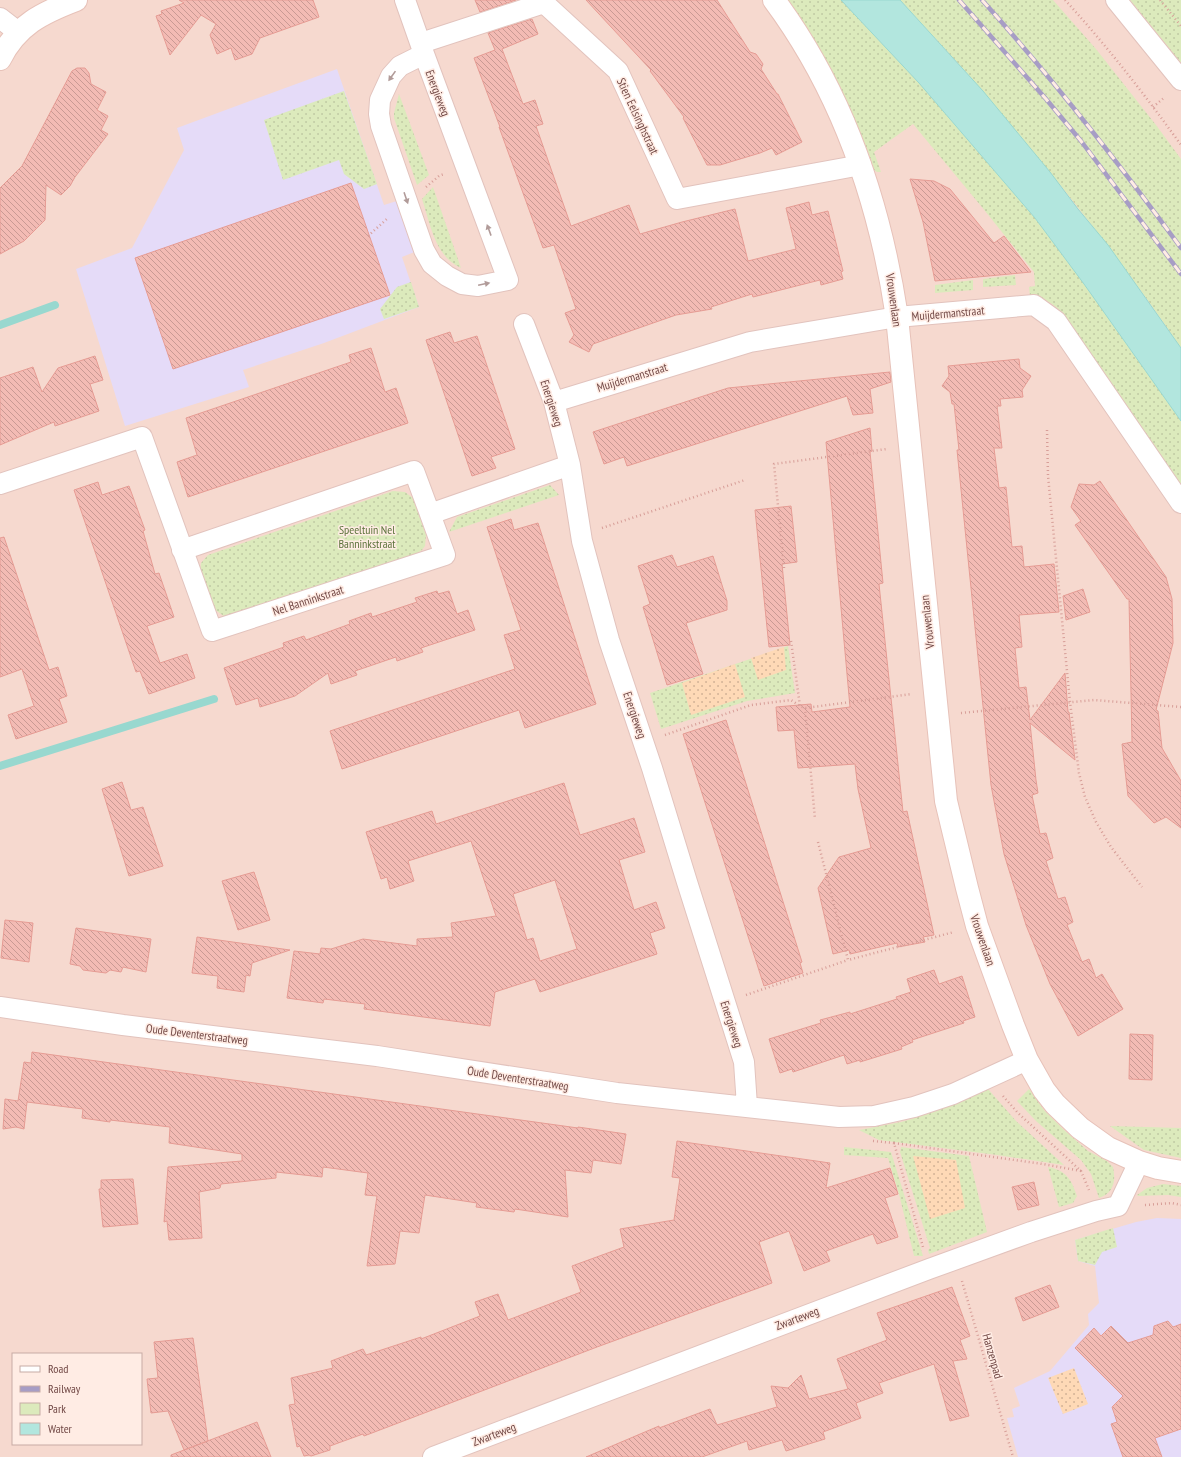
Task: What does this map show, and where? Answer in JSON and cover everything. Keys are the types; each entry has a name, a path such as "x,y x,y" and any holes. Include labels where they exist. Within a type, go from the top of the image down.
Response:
{"street":[{"path":"0,59 4,50 18,32 46,12 76,0"},
{"name":"Energieweg","path":"405,0 508,280 478,286 462,284 447,276 432,264 424,250 381,126 379,114 380,100 391,76 400,66 422,49"},
{"name":"Vrouwenlaan","path":"774,0 803,44 845,125 861,165 876,212 887,256 897,317 946,801 966,888 977,926 1027,1060 1044,1090 1067,1116 1089,1135 1108,1148 1139,1162 1158,1168 1181,1172"},
{"path":"1116,0 1181,80"},
{"name":"Stien Eelsinghstraat","path":"422,49 544,4 618,71 676,199 861,165"},
{"path":"0,18 18,32"},
{"name":"Muijdermanstraat","path":"554,402 750,342 897,317 1034,305 1056,321 1181,503"},
{"name":"Energieweg","path":"524,324 554,402 570,465 581,535 610,640 644,743 744,1062 747,1106"},
{"name":"Nel Banninkstraat","path":"0,484 142,437 182,550 212,631 445,555 414,471 182,550"},
{"path":"430,514 570,465"},
{"name":"Oude Deventerstraatweg","path":"0,1007 123,1025 378,1056 617,1094 840,1116 874,1116 921,1105 953,1094 1027,1060"},
{"path":"1118,1206 1139,1162"},
{"name":"Zwarteweg","path":"433,1457 956,1259 1096,1211 1118,1206"}],"path":[{"path":"1065,0 1085,21 1181,145"},
{"path":"1160,0 1181,26"},
{"path":"1047,430 1048,476 1070,702 1079,773 1086,797 1096,822 1111,847 1142,887"},
{"path":"784,568 774,464 910,446"},
{"path":"581,535 745,480"},
{"path":"791,641 800,706"},
{"path":"644,743 751,705 791,700 805,708 934,691"},
{"path":"937,715 1094,700 1181,707"},
{"path":"805,708 815,819"},
{"path":"818,842 848,960"},
{"path":"724,1002 848,960 977,926"},
{"path":"991,1077 1002,1095 1018,1113 1081,1171 1096,1211"},
{"path":"870,1141 1043,1164 1081,1171"},
{"path":"894,1143 929,1269"},
{"path":"1118,1206 1181,1205"},
{"name":"Hanzenpad","path":"956,1259 1013,1457"}],"shaded area":[{"path":"0,0 1181,0 1181,1457 0,1457"},
{"path":"337,69 384,205 400,200 417,251 402,257 419,307 324,343 243,370 249,387 125,426 76,269 132,248 184,150 177,128"},
{"path":"1157,1218 1181,1219 1181,1457 1018,1457 1007,1418 1014,1417 1012,1409 1020,1406 1014,1388 1050,1371 1089,1325 1088,1314 1099,1303 1095,1266 1078,1261 1075,1240 1136,1222"}],"green space":[{"path":"788,0 841,0 919,83 1035,218 1084,284 1181,421 1181,486 1062,313 1048,302 1040,298 1030,296 1029,287 1035,286 1034,272 913,124 874,152 881,172 874,170 846,100 809,32"},
{"path":"900,0 1053,0 1096,49 1181,159 1181,348 1135,282 1061,186 973,80"},
{"path":"1130,0 1181,0 1181,63"},
{"path":"344,91 377,184 364,189 344,174 339,160 283,180 264,120"},
{"path":"399,94 429,175 417,185 394,118"},
{"path":"433,187 461,268 452,263 439,248 431,228 422,199"},
{"path":"1015,275 1016,285 983,287 983,279"},
{"path":"973,280 973,290 935,293 935,285"},
{"path":"411,282 419,307 384,319 380,309 397,287"},
{"path":"550,485 559,495 449,532 457,517"},
{"name":"Speeltuin Nel Banninkstraat","path":"393,491 405,492 413,498 426,535 425,546 413,556 225,617 214,609 200,570 201,563 208,555"},
{"path":"788,646 795,693 747,701 661,729 650,693"},
{"path":"988,1089 1016,1121 1064,1165 879,1140 859,1130 901,1122 957,1103"},
{"path":"1029,1089 1044,1110 1063,1129 1088,1151 1107,1161 1113,1167 1113,1186 1104,1196 1099,1198 1091,1174 1081,1160 1036,1121 1017,1101"},
{"path":"1110,1126 1181,1128 1181,1158 1144,1150"},
{"path":"844,1147 891,1152 923,1256 914,1256 899,1194 888,1158 844,1155"},
{"path":"901,1147 969,1156 987,1232 929,1254 928,1250 930,1248 900,1152"},
{"path":"1048,1167 1064,1173 1070,1180 1077,1196 1073,1203 1059,1207"},
{"path":"1163,1184 1181,1186 1181,1197 1168,1195 1137,1195 1147,1188"},
{"path":"1113,1228 1117,1247 1102,1252 1095,1265 1078,1261 1075,1240"}],"sand":[{"path":"784,647 786,670 758,680 751,658"},
{"path":"735,664 745,697 691,715 682,683"},
{"path":"913,1156 956,1160 965,1208 930,1219"},
{"path":"1074,1368 1088,1404 1063,1414 1048,1378"}],"water":[{"path":"841,0 900,0 983,91 1050,172 1108,245 1181,348 1181,421 1084,284 1035,218 919,83"}],"building":[{"path":"179,0 313,0 319,17 260,38 252,54 235,60 231,48 217,54 210,35 216,24 201,15 170,55 156,16 162,14 161,11 184,3"},
{"path":"475,0 516,0 480,12"},
{"path":"586,0 717,0 750,52 756,54 763,64 761,69 778,94 802,142 776,155 772,148 720,165 707,165 683,118 684,117 650,71 651,70"},
{"path":"532,19 538,34 502,49 523,104 535,100 543,124 536,126 571,226 629,205 640,234 735,209 748,261 796,249 786,208 809,202 812,215 828,211 843,271 841,272 843,279 821,285 820,280 753,297 752,294 711,307 712,309 676,315 593,344 589,352 569,342 574,335 565,313 576,309 554,245 543,248 474,58 495,50 488,33"},
{"path":"77,68 85,68 89,73 91,84 106,92 97,110 108,116 101,130 108,134 75,177 70,186 61,195 46,185 45,220 24,241 0,254 0,188 22,166 72,71"},
{"path":"910,179 934,181 950,189 994,243 1004,236 1031,272 935,281 923,222"},
{"path":"351,183 390,295 173,369 135,258"},
{"path":"450,332 454,343 477,336 515,449 491,457 496,468 472,476 426,340"},
{"path":"371,348 385,392 396,388 408,423 188,497 177,462 197,455 186,418 351,362 349,355"},
{"path":"95,356 103,380 90,384 99,411 55,426 54,422 0,445 0,378 33,367 42,392 58,368"},
{"path":"1019,359 1020,368 1031,376 1022,390 1023,397 1000,399 1001,406 997,406 1002,448 994,448 999,488 1006,487 1012,547 1022,546 1024,567 1054,564 1059,612 1019,615 1022,647 1015,648 1019,688 1026,687 1030,720 1065,673 1068,712 1075,760 1030,723 1038,793 1032,795 1040,834 1046,833 1053,858 1046,861 1058,899 1065,897 1073,922 1067,925 1082,962 1089,959 1096,978 1102,974 1123,1009 1078,1036 1050,984 1026,925 1004,854 991,785 957,450 959,450 954,404 952,404 950,392 942,386 949,376 948,366"},
{"path":"890,372 891,382 870,389 873,413 853,415 847,396 627,466 624,457 604,464 593,432 728,388"},
{"path":"870,428 872,451 870,452 883,583 879,584 903,812 907,811 934,935 923,937 925,942 898,947 897,943 850,954 849,950 833,954 818,888 839,857 871,848 858,789 855,764 798,768 794,730 778,731 776,707 811,704 812,712 850,707 826,442"},
{"path":"1100,481 1166,577 1172,599 1173,643 1156,710 1158,711 1162,748 1181,781 1181,828 1166,817 1154,823 1128,796 1122,744 1132,742 1129,599 1127,599 1075,525 1081,521 1071,507 1079,484 1094,485"},
{"path":"98,482 102,495 129,486 145,530 143,531 155,574 159,573 174,617 147,626 160,663 187,654 195,678 149,694 140,671 136,672 74,490"},
{"path":"791,506 797,562 782,564 790,645 769,647 755,510"},
{"path":"511,519 514,530 538,523 596,704 525,728 519,710 342,769 330,731 515,669 504,635 521,630 487,527"},
{"path":"4,537 49,670 58,667 67,696 59,699 67,722 16,739 8,715 34,706 22,669 0,677 0,538"},
{"path":"672,555 677,567 713,556 727,601 727,610 686,623 703,674 667,685 643,607 650,604 638,566"},
{"path":"1083,589 1090,612 1066,620 1063,596"},
{"path":"437,591 438,594 449,591 457,614 468,610 475,630 421,648 423,652 397,661 396,657 355,671 357,675 331,684 328,673 295,696 260,707 258,698 236,705 224,668 284,647 283,643 304,636 306,640 350,624 349,621 371,613 372,617 417,602 415,598"},
{"path":"726,720 802,962 800,963 803,973 764,986 683,734"},
{"path":"122,782 131,810 143,807 163,866 129,876 102,789"},
{"path":"564,783 580,835 634,818 645,852 619,860 634,910 656,902 665,928 650,933 657,954 540,992 535,979 495,992 490,1026 364,1009 365,1004 324,999 323,1003 287,998 294,951 320,954 321,948 331,949 363,939 417,946 417,939 453,937 451,923 496,916 471,841 408,861 414,881 390,889 387,877 381,879 366,832 432,811 436,824","holes":["555,880 577,949 540,961 533,938 527,940 513,894"]},
{"path":"254,872 270,920 238,930 222,881"},
{"path":"5,920 33,923 29,962 1,958"},
{"path":"76,928 151,939 146,972 123,967 121,972 110,970 106,973 83,970 80,966 70,964"},
{"path":"197,937 290,950 252,963 250,976 246,975 244,992 217,988 218,976 192,973"},
{"path":"934,970 939,984 962,976 975,1017 963,1021 964,1023 912,1040 913,1042 901,1047 902,1049 860,1062 860,1060 847,1064 844,1055 793,1072 792,1069 780,1073 769,1039 821,1023 820,1020 850,1012 850,1014 897,999 896,997 911,992 907,979"},
{"path":"1130,1034 1153,1035 1152,1080 1129,1079"},
{"path":"32,1052 626,1134 621,1164 593,1160 591,1173 565,1170 568,1217 515,1209 514,1212 476,1207 477,1203 425,1195 419,1233 400,1231 395,1264 367,1266 377,1196 365,1195 368,1173 323,1167 322,1177 276,1172 276,1178 221,1184 220,1188 199,1192 202,1238 169,1240 167,1221 164,1222 168,1167 242,1161 242,1154 169,1143 170,1127 82,1118 83,1109 27,1102 24,1129 16,1127 3,1129 5,1099 18,1101 24,1062 31,1063"},
{"path":"677,1141 830,1163 826,1188 890,1168 898,1194 885,1198 898,1237 877,1244 873,1234 826,1251 830,1261 804,1271 789,1231 759,1242 772,1283 597,1347 364,1436 363,1434 330,1446 330,1450 311,1456 304,1456 300,1446 297,1447 289,1405 295,1404 291,1378 333,1368 331,1361 363,1349 366,1355 421,1337 421,1339 480,1316 475,1302 498,1294 508,1320 581,1292 572,1266 624,1247 620,1229 674,1220 680,1178 672,1177"},
{"path":"133,1179 138,1224 103,1227 99,1189 101,1189 101,1180"},
{"path":"1034,1182 1039,1205 1018,1210 1012,1187"},
{"path":"1050,1285 1059,1307 1023,1321 1015,1298"},
{"path":"952,1287 970,1336 960,1340 967,1359 953,1361 969,1416 950,1421 934,1364 879,1383 883,1393 856,1403 861,1418 823,1432 825,1439 786,1451 782,1440 749,1450 747,1441 702,1457 586,1457 659,1426 659,1428 710,1409 717,1425 777,1407 771,1386 788,1388 801,1375 809,1399 848,1389 837,1359 887,1340 877,1313"},
{"path":"1168,1321 1173,1327 1181,1324 1181,1429 1155,1438 1162,1457 1123,1457 1111,1424 1117,1422 1112,1407 1123,1396 1075,1348 1094,1328 1101,1336 1111,1326 1128,1343 1153,1335 1154,1326"},
{"path":"193,1338 208,1441 184,1450 168,1411 151,1413 147,1379 158,1378 154,1342"},
{"path":"257,1422 271,1457 171,1457 171,1455"}],"waterway":[{"path":"0,325 55,305"},
{"path":"0,766 214,699"}],"railway":[{"path":"959,0 1081,141 1181,274"},
{"path":"982,0 1084,121 1181,248"}]}
